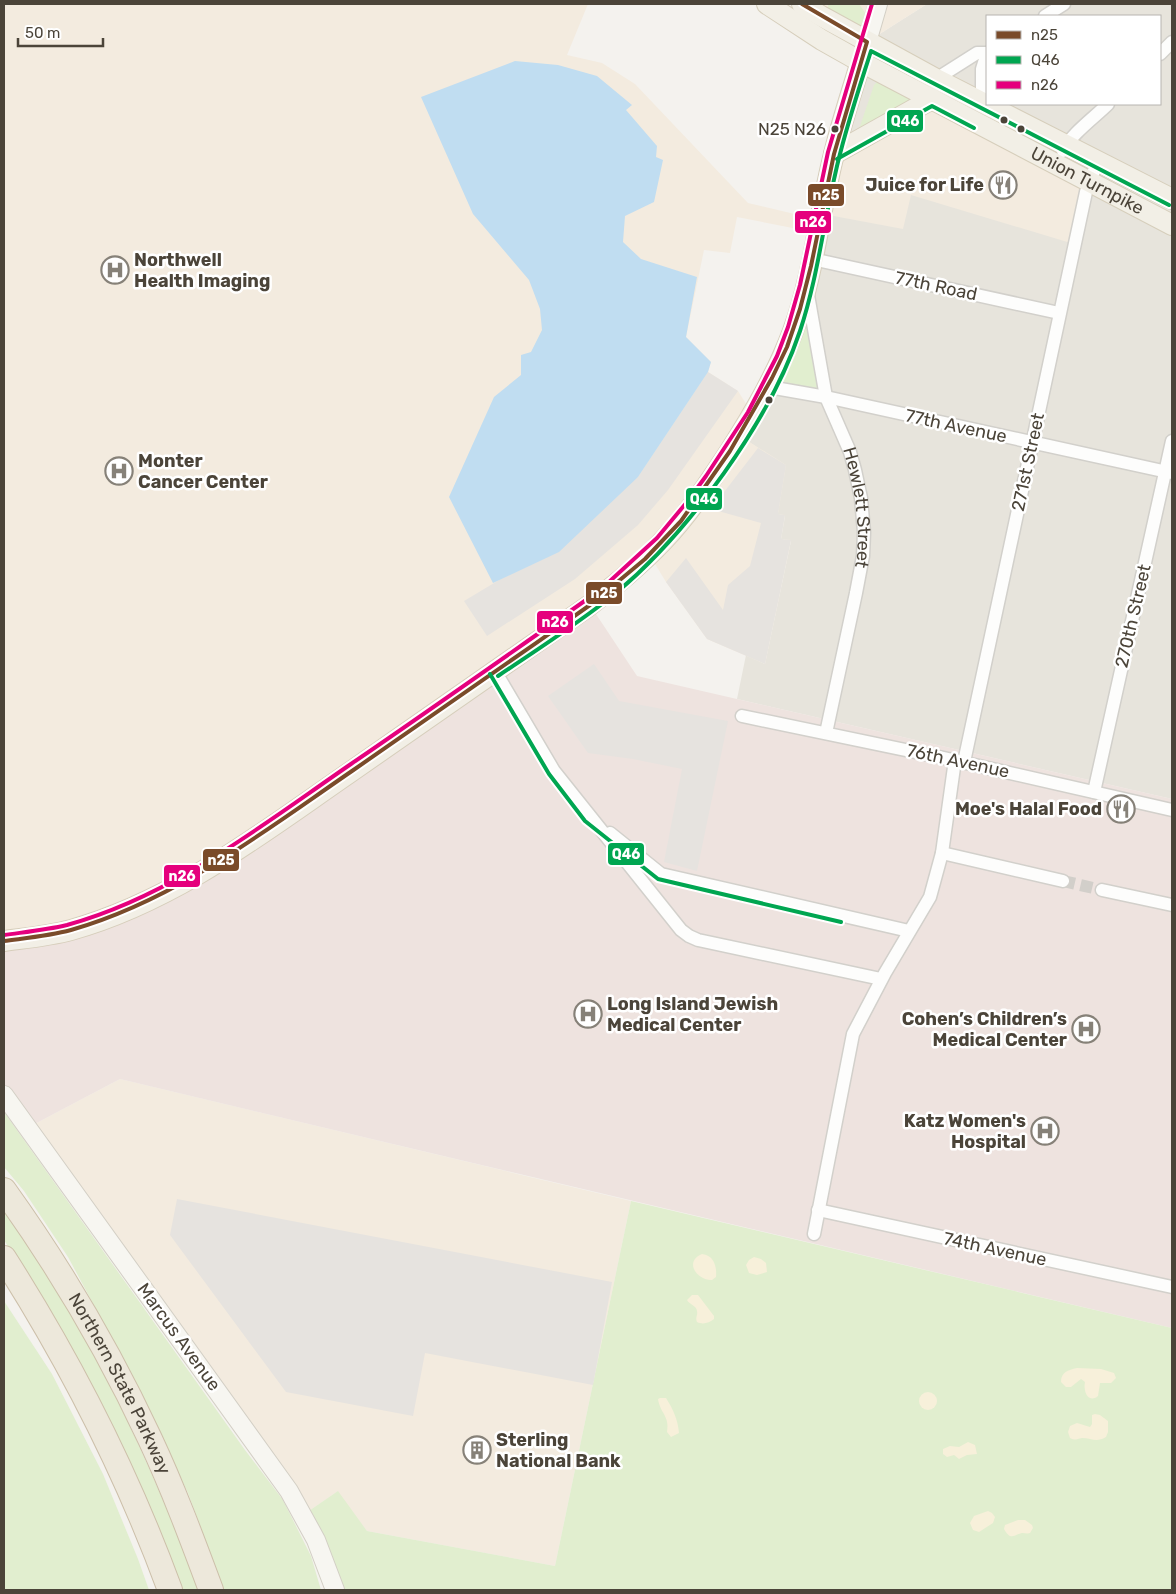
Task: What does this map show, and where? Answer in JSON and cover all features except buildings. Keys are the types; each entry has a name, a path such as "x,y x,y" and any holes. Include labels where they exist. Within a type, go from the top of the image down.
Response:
{"highway":[{"name":"Northern State Parkway","path":"4,1190 63,1278 113,1364 167,1478 211,1590"},
{"name":"Northern State Parkway","path":"4,1258 69,1365 124,1476 170,1590"},
{"path":"4,1288 124,1476"}],"main road":[{"name":"Union Turnpike","path":"767,4 822,40 861,62 1172,225"},
{"name":"Union Turnpike","path":"802,4 936,79 1172,200"},
{"path":"4,941 70,930 120,913 154,898 205,870 590,605 614,586 662,542 711,480 753,415 769,387 794,329 806,286 834,154 878,4"},
{"path":"834,154 932,99"},
{"path":"4,950 26,938"},
{"name":"Marcus Avenue","path":"4,1095 290,1491 316,1540 335,1590"}],"street":[{"path":"1047,15 1064,4"},
{"path":"1161,53 1172,42"},
{"path":"936,79 978,53 986,53"},
{"path":"982,103 982,69 986,56"},
{"path":"1057,165 1065,146 1107,105"},
{"name":"271st Street","path":"814,1234 853,1034 881,980 930,897 942,853 959,761 1032,442 1059,313 1089,181 1097,163"},
{"name":"77th Road","path":"812,259 1059,313"},
{"name":"Hewlett Street","path":"806,286 826,397 850,452 861,498 864,532 863,556 826,733"},
{"name":"77th Avenue","path":"769,387 826,397 1169,472"},
{"name":"270th Street","path":"1094,792 1169,472 1172,441"},
{"path":"495,671 554,771 681,930 698,940 881,980"},
{"name":"76th Avenue","path":"742,716 959,761 1172,810"},
{"path":"590,817 661,874 909,931"},
{"path":"942,853 1063,881"},
{"path":"1102,890 1172,905"},
{"name":"74th Avenue","path":"818,1210 1172,1287"}],"shaded area":[{"path":"4,4 588,4 567,55 602,63 635,84 748,203 820,220 818,233 737,217 730,253 704,250 686,337 711,362 708,372 738,391 753,415 740,436 786,465 778,514 785,515 781,539 791,540 765,664 707,639 666,582 649,554 155,898 4,941"},
{"path":"802,4 927,4 867,42"},
{"path":"927,4 1172,4 1172,799 737,699 746,655 765,664 791,541 781,539 785,516 778,514 758,448 740,436 769,387 867,42"},
{"path":"932,99 1089,181 1074,244 911,195 903,229 823,214 834,154"},
{"path":"708,372 738,391 668,490 638,525 575,579 487,636 464,601 511,573 638,477"},
{"path":"758,448 786,465 778,514 785,515 781,539 791,540 765,664 707,639 666,582 686,558 723,610 728,585 750,566 761,523 711,509"},
{"name":"Long Island Jewish Medical Center","path":"590,605 637,676 1172,799 1172,1328 120,1079 27,1128 4,1095 4,950 155,898"},
{"path":"594,664 619,701 728,721 697,871 664,862 682,769 633,759 588,753 548,696"},
{"path":"120,1079 631,1201 555,1566 367,1531 337,1492 303,1515 27,1128"},
{"path":"177,1199 612,1282 593,1385 425,1353 413,1416 286,1392 170,1235"}],"green space":[{"path":"828,4 859,4 873,24 867,42 829,21"},
{"path":"877,82 913,99 858,132 874,85"},
{"path":"806,286 826,397 769,387"},
{"path":"4,1112 245,1450 283,1500 311,1556 321,1590 224,1590 188,1493 133,1378 68,1257 24,1191 4,1167"},
{"path":"631,1201 1172,1328 1172,1590 335,1590 303,1515 338,1491 367,1531 555,1566"},
{"path":"4,1208 64,1300 108,1381 156,1484 199,1590 180,1590 111,1425 64,1335 4,1240"},
{"path":"4,1301 52,1374 103,1474 149,1590 4,1590"}],"sand":[{"path":"702,1254 714,1262 716,1277 712,1280 702,1277 693,1266 696,1257"},
{"path":"754,1257 766,1263 767,1272 757,1275 749,1273 746,1265"},
{"path":"692,1295 698,1295 714,1316 714,1319 706,1323 697,1322 697,1309 687,1300"},
{"path":"1077,1368 1101,1369 1114,1373 1116,1378 1111,1383 1100,1383 1098,1396 1091,1398 1087,1395 1085,1382 1081,1379 1071,1387 1066,1387 1061,1382 1062,1376 1066,1372"},
{"path":"924,1392 932,1392 937,1397 935,1408 924,1410 919,1405 919,1397"},
{"path":"666,1398 676,1419 679,1433 671,1437 667,1432 666,1418 658,1399"},
{"path":"1095,1414 1108,1421 1106,1437 1097,1440 1082,1438 1075,1440 1070,1438 1068,1432 1070,1426 1077,1423 1090,1427 1092,1415"},
{"path":"968,1442 975,1445 977,1454 967,1455 959,1459 954,1455 947,1457 943,1454 943,1449 950,1446 959,1447"},
{"path":"988,1511 995,1517 993,1523 979,1532 973,1530 970,1523 974,1516"},
{"path":"1018,1520 1025,1520 1032,1525 1033,1528 1030,1533 1014,1536 1008,1535 1004,1529 1005,1525"}],"water":[{"path":"515,61 558,65 597,76 632,105 626,110 657,146 656,157 663,160 654,202 625,216 623,242 641,259 697,277 686,337 711,362 708,372 638,477 559,552 493,583 449,497 494,397 521,375 521,355 531,352 542,330 540,309 529,280 473,214 421,97"}],"tunnel":[{"path":"1063,881 1102,890"}],"transit line":[{"name":"n25","path":"4,941 63,932 110,917 183,883 218,862 590,605 645,559 681,521 730,451 772,378 787,347 800,309 811,266 834,154 867,42 802,4"},
{"name":"n26","path":"4,935 67,925 106,912 144,896 215,856 284,811 586,600 657,538 706,476 748,412 777,356 788,327 800,285 828,152 872,4"},
{"name":"Q46","path":"498,676 588,615 644,568 698,507 748,437 769,401 800,331 815,273 839,159 871,51 1169,205"},
{"name":"Q46","path":"837,159 932,106 974,128"},
{"name":"Q46","path":"490,674 549,774 585,821 658,879 841,922"}],"place":[{"name":"N25 N26","path":"835,129"},
{"name":"Juice for Life","path":"1003,185"},
{"name":"Northwell Health Imaging","path":"115,270"},
{"name":"Monter Cancer Center","path":"119,471"},
{"name":"Moe's Halal Food","path":"1121,809"},
{"name":"Long Island Jewish Medical Center","path":"588,1014"},
{"name":"Cohen’s Children’s Medical Center","path":"1086,1029"},
{"name":"Katz Women's Hospital","path":"1045,1131"},
{"name":"Sterling National Bank","path":"477,1450"}]}
